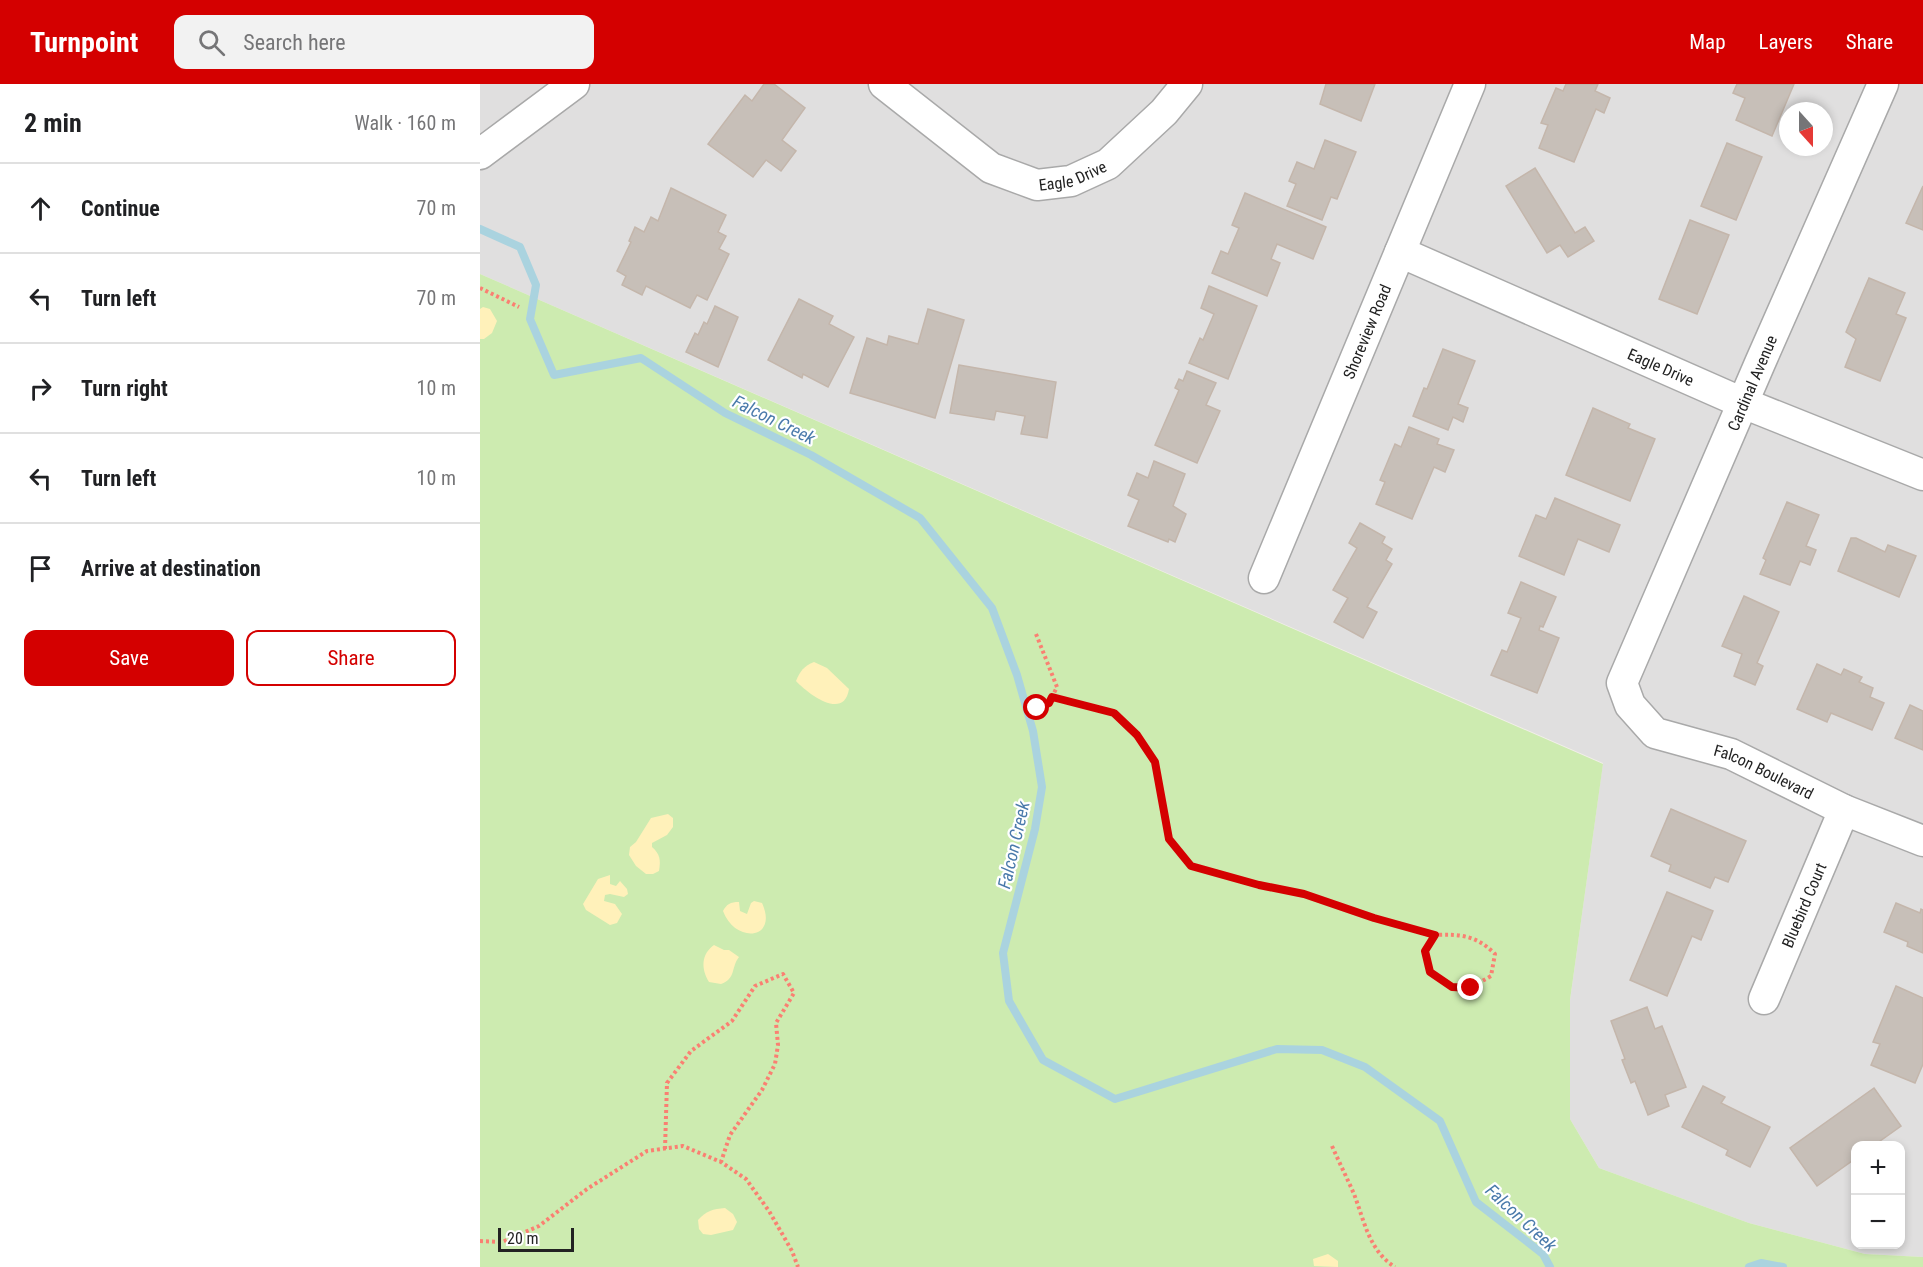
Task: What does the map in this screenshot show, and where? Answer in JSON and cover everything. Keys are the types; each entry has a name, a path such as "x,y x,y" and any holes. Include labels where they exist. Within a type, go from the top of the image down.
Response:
{"street":[{"path":"480,154 574,84"},
{"name":"Eagle Drive","path":"884,84 991,168 1037,185 1071,182 1108,164 1164,112 1187,84"},
{"name":"Shoreview Road","path":"1264,578 1470,84"},
{"name":"Cardinal Avenue","path":"1622,683 1882,84"},
{"name":"Eagle Drive","path":"1401,252 1743,403 1923,475"},
{"name":"Falcon Boulevard","path":"1622,683 1630,705 1655,733 1731,754 1844,810 1923,841"},
{"name":"Bluebird Court","path":"1764,999 1844,810"}],"path":[{"path":"480,288 519,307"},
{"path":"1036,634 1057,687 1049,703 1037,708"},
{"path":"1052,697 1114,713 1137,735 1155,762 1169,839 1191,866 1259,885 1304,894 1374,918 1435,935 1460,934 1485,944 1495,954 1491,976 1471,988 1452,987 1430,972 1425,951 1435,935"},
{"path":"665,1149 667,1083 691,1051 732,1021 755,986 783,974 794,993 776,1023 778,1046 775,1064 762,1090 730,1135 721,1162"},
{"path":"480,1241 502,1242 539,1226 587,1189 647,1151 683,1146 721,1162 746,1179 769,1211 792,1251 798,1267"},
{"path":"1332,1146 1354,1194 1368,1238 1387,1262 1395,1267"}],"shaded area":[{"path":"480,84 1923,84 1923,1257 1865,1254 1749,1223 1599,1168 1570,1119 1570,1000 1603,763 480,274"}],"green space":[{"path":"480,274 1603,764 1570,1000 1570,1119 1599,1168 1749,1223 1865,1254 1923,1257 1923,1267 480,1267"}],"sand":[{"path":"483,307 490,309 497,321 492,333 480,339 480,309"},
{"path":"814,662 827,668 849,689 846,698 840,703 833,704 817,698 796,681 803,669"},
{"path":"668,814 673,818 673,827 667,835 652,843 659,858 659,871 646,874 636,866 629,855 630,847 636,842 651,818"},
{"path":"610,875 610,884 616,886 620,881 628,894 624,897 605,895 604,901 615,904 622,914 617,923 610,925 586,910 583,904 598,879"},
{"path":"754,901 762,903 766,915 765,924 760,930 745,933 729,922 723,911 729,904 739,902 740,911 747,914"},
{"path":"714,945 729,950 739,957 729,979 721,984 709,982 704,967 705,957"},
{"path":"725,1208 733,1214 737,1222 733,1230 711,1235 703,1234 699,1229 698,1220 710,1211"},
{"path":"1328,1254 1338,1261 1338,1267 1314,1266 1313,1259"}],"building":[{"path":"764,84 774,84 805,108 782,140 796,151 781,171 766,160 753,177 708,144 745,95 752,101"},
{"path":"1326,84 1375,84 1361,121 1320,104"},
{"path":"1566,84 1598,84 1595,91 1610,98 1604,113 1596,109 1574,162 1539,148 1548,125 1541,123 1556,88 1563,91"},
{"path":"1737,84 1794,84 1786,102 1779,102 1779,119 1772,136 1736,120 1745,98 1733,93"},
{"path":"1325,140 1356,152 1337,199 1331,197 1322,220 1287,206 1296,184 1289,181 1297,162 1314,169"},
{"path":"1727,143 1762,157 1736,220 1701,206"},
{"path":"1535,168 1575,233 1585,227 1594,241 1568,257 1560,245 1547,253 1506,186"},
{"path":"1923,186 1923,230 1906,223"},
{"path":"671,188 726,215 718,232 726,236 719,249 729,254 707,300 697,295 690,308 646,286 642,295 622,285 626,276 617,271 631,242 629,241 635,227 644,232 651,217 658,221"},
{"path":"1245,193 1326,227 1313,259 1277,244 1271,259 1280,263 1267,296 1212,273 1221,251 1228,254 1239,228 1232,225"},
{"path":"1690,220 1729,235 1697,314 1659,299"},
{"path":"1869,278 1905,293 1896,314 1906,318 1880,381 1845,367 1856,339 1846,332"},
{"path":"1209,286 1257,306 1228,379 1189,363 1200,338 1203,340 1214,314 1201,308"},
{"path":"799,299 833,316 829,324 854,337 828,387 803,374 802,378 768,360"},
{"path":"715,306 738,317 718,367 686,352 695,333 698,335 704,322 707,324"},
{"path":"928,309 964,320 935,418 850,393 867,338 887,345 889,336 918,344"},
{"path":"1443,349 1475,361 1458,404 1468,408 1463,422 1453,417 1448,430 1413,416"},
{"path":"959,365 1056,382 1047,438 1021,434 1025,416 996,411 994,420 950,413"},
{"path":"1187,371 1216,383 1206,405 1220,411 1197,463 1155,445 1179,390 1175,388 1179,379 1183,381"},
{"path":"1593,408 1630,424 1628,428 1655,439 1630,501 1566,475"},
{"path":"1409,427 1439,439 1437,444 1454,450 1445,472 1434,467 1412,519 1376,504 1385,482 1380,480 1395,444 1401,447"},
{"path":"1154,461 1185,474 1173,506 1186,514 1175,542 1169,539 1168,542 1128,526 1139,500 1128,495 1137,473 1148,478"},
{"path":"1555,498 1620,525 1609,552 1578,539 1564,575 1519,556 1536,515 1546,519"},
{"path":"1787,502 1819,515 1806,546 1816,550 1810,565 1800,561 1790,585 1760,574 1766,560 1763,558"},
{"path":"1360,523 1385,537 1382,543 1392,549 1386,560 1392,564 1367,607 1377,612 1363,638 1334,622 1348,598 1333,590 1357,548 1349,543"},
{"path":"1851,538 1856,538 1885,552 1888,545 1916,556 1899,597 1838,571"},
{"path":"1521,582 1556,597 1543,627 1540,626 1539,630 1559,638 1537,693 1491,675 1502,650 1507,652 1521,618 1508,613"},
{"path":"1744,596 1779,612 1757,663 1763,666 1755,685 1734,676 1742,654 1722,646"},
{"path":"1817,664 1841,675 1844,669 1862,677 1859,682 1873,688 1870,697 1884,703 1872,730 1831,713 1827,722 1797,709"},
{"path":"1910,705 1923,711 1923,750 1895,738"},
{"path":"1671,809 1746,841 1728,882 1715,877 1710,888 1669,871 1671,865 1651,856"},
{"path":"1667,892 1713,911 1701,940 1692,936 1667,996 1630,980"},
{"path":"1896,903 1920,913 1921,909 1923,910 1923,953 1907,946 1908,942 1884,932"},
{"path":"1896,986 1923,998 1923,1064 1915,1083 1871,1065 1880,1044 1873,1042"},
{"path":"1647,1007 1655,1029 1662,1026 1686,1087 1665,1095 1669,1106 1648,1115 1635,1081 1631,1083 1611,1021"},
{"path":"1703,1086 1725,1097 1721,1103 1770,1127 1750,1167 1726,1155 1728,1150 1682,1127"},
{"path":"1874,1088 1901,1126 1880,1141 1851,1141 1851,1162 1817,1186 1790,1148"}],"waterway":[{"name":"Falcon Creek","path":"480,229 520,247 536,285 530,319 554,375 641,358 725,413 811,455 920,518 992,608 1017,675 1033,731 1042,787 1035,829 1003,953 1009,1001 1043,1060 1115,1099 1277,1049 1322,1050 1365,1067 1440,1121 1476,1202 1543,1254 1550,1267"},
{"name":"Falcon Creek","path":"1749,1267 1761,1263 1783,1267"}],"route":[{"path":"1037,708 1049,703 1052,697 1114,713 1137,735 1155,762 1169,839 1191,866 1259,885 1304,894 1374,918 1435,935 1425,951 1430,972 1452,987 1471,988"}]}
